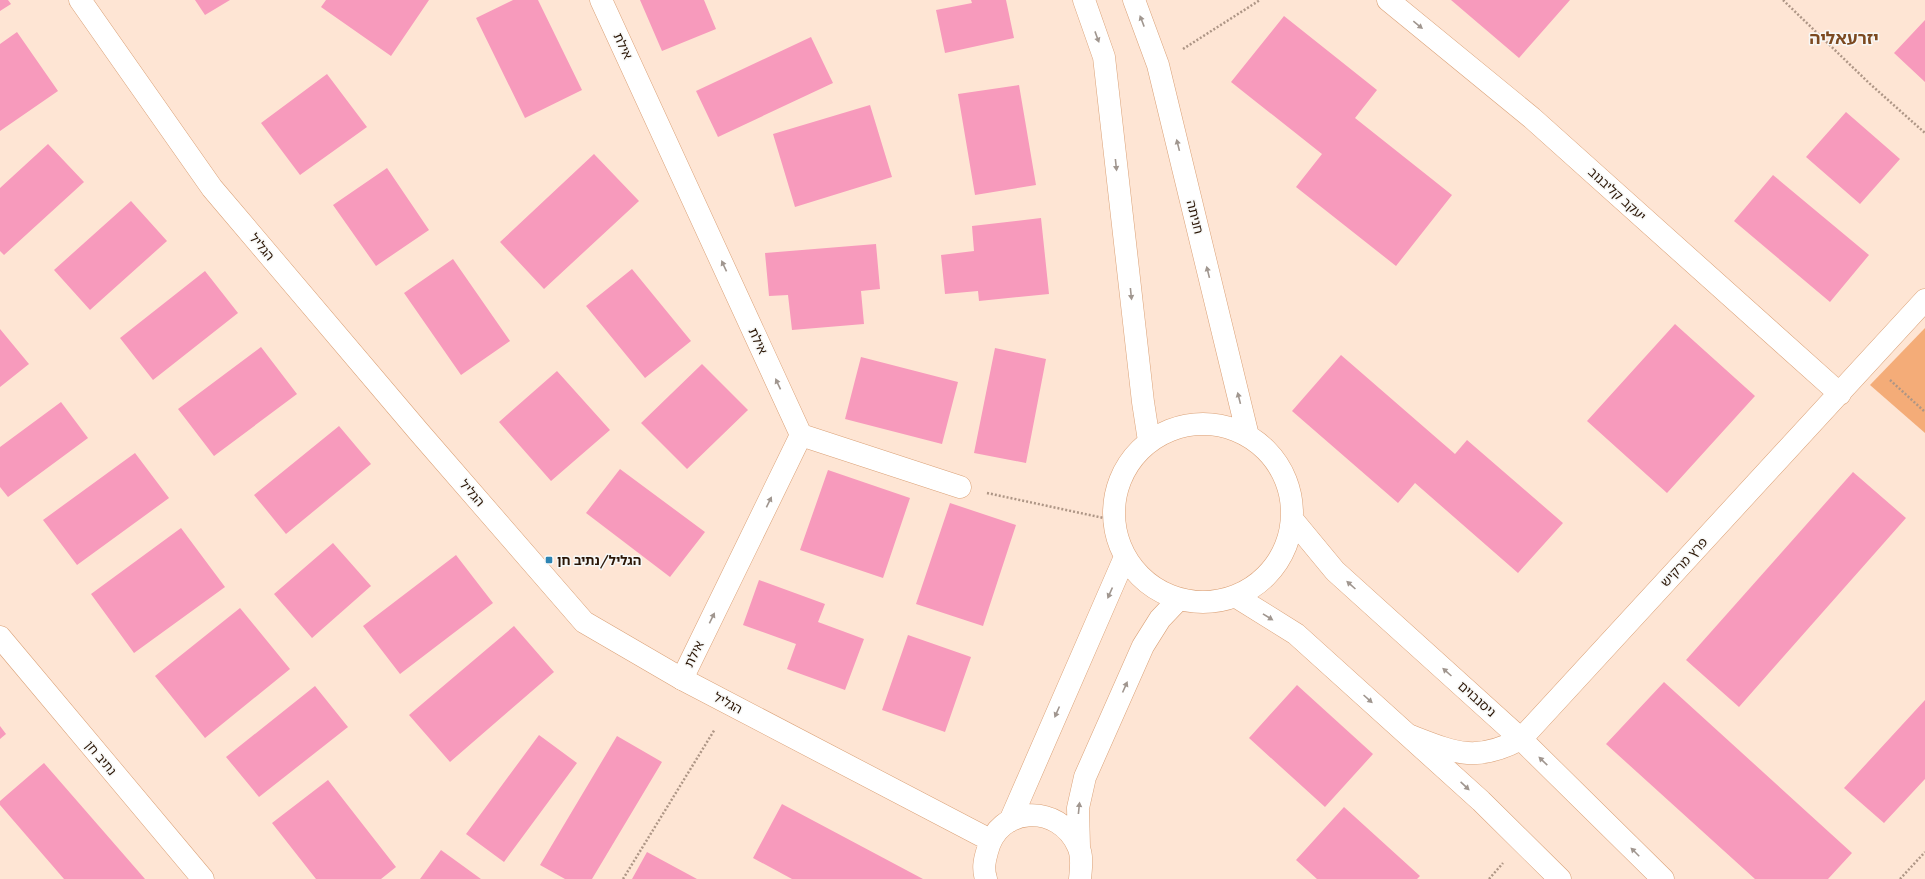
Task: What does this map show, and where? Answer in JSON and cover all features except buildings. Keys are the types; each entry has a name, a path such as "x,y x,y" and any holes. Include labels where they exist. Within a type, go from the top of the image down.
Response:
{"street":[{"name":"הגליל","path":"80,0 212,188 419,432 584,622 682,679 990,840"},
{"name":"אילת","path":"601,0 801,435 682,679"},
{"path":"1084,0 1104,57 1143,402 1149,441"},
{"name":"חניתה","path":"1134,0 1158,65 1248,436"},
{"name":"יעקב קליבנוב","path":"1388,0 1532,118 1840,394"},
{"name":"פרץ מרקיש","path":"1411,736 1459,752 1484,754 1504,748 1521,739 1925,300"},
{"path":"1199,424 1224,426 1248,436 1267,451 1282,471 1290,495 1292,519 1287,543 1275,566 1257,584 1235,596 1208,602 1179,599 1158,590 1140,576 1125,557 1117,539 1113,520 1116,490 1129,462 1149,441 1174,428 1199,424"},
{"path":"801,435 960,487"},
{"name":"ניסנבוים","path":"1292,519 1336,571 1521,739 1663,879"},
{"path":"1010,820 1125,557"},
{"path":"1235,596 1296,634 1411,736 1481,801 1560,879"},
{"path":"1078,847 1078,808 1085,777 1143,646 1160,619 1179,599"},
{"name":"נתיב חן","path":"0,637 203,879"},
{"path":"986,879 983,868 990,840 998,828 1010,820 1025,815 1042,816 1057,821 1070,832 1078,847 1082,863 1080,879"}],"path":[{"path":"1158,65 1260,0"},
{"path":"1783,0 1869,83 1925,133"},
{"path":"1868,361 1925,412"},
{"path":"960,487 1113,520"},
{"path":"624,879 731,705"},
{"path":"1900,879 1925,852"}],"shaded area":[{"path":"1925,328 1925,433 1870,385"}],"place":[{"name":"הגליל/נתיב חן","path":"549,560"}],"district":[{"name":"יזרעאליה","path":"1844,38"}]}
